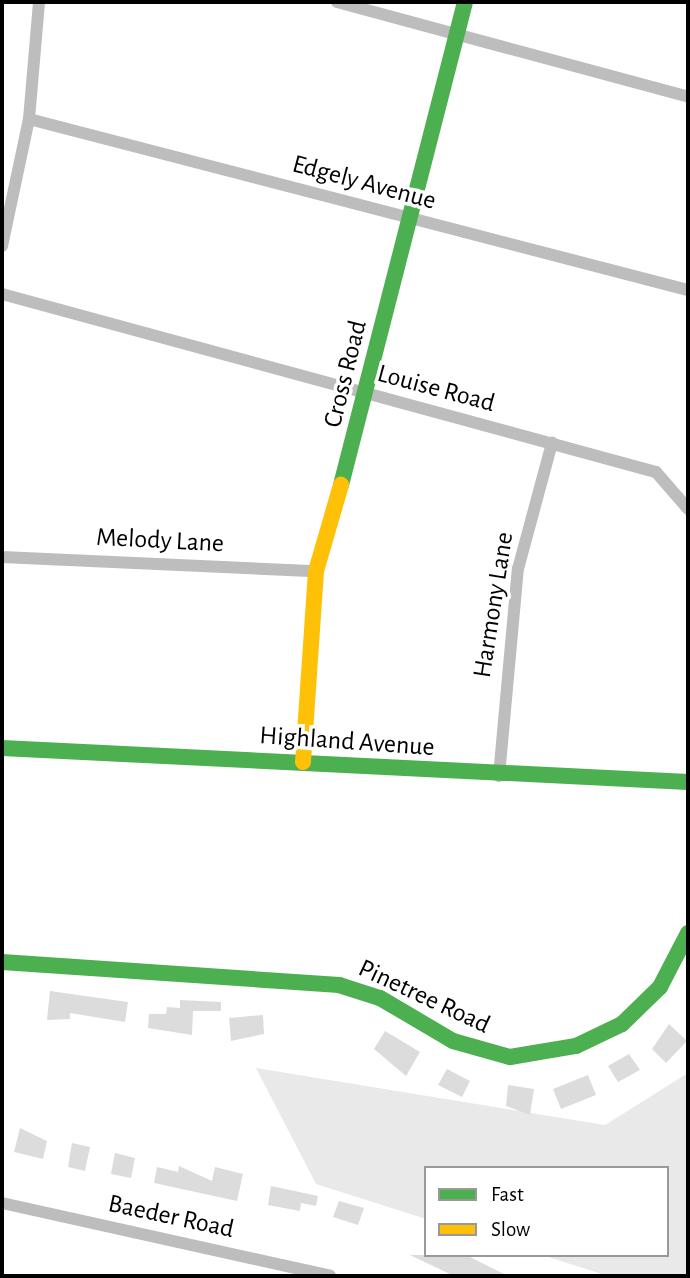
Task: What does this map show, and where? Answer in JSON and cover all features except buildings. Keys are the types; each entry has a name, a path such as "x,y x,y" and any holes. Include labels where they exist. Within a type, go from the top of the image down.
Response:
{"street":[{"path":"2,246 29,119 39,2"},
{"path":"337,2 688,97"},
{"name":"Cross Road","path":"303,762 316,571 368,394 409,218 465,2"},
{"name":"Edgely Avenue","path":"29,119 688,290"},
{"name":"Louise Road","path":"2,295 656,472 687,505"},
{"name":"Harmony Lane","path":"499,776 517,569 552,443"},
{"name":"Melody Lane","path":"2,557 316,571"},
{"name":"Highland Avenue","path":"2,748 303,762 499,776 688,782"},
{"name":"Pinetree Road","path":"2,962 339,985 391,1003 453,1041 510,1057 576,1046 622,1024 660,987 688,933"},
{"name":"Baeder Road","path":"2,1203 330,1276"}],"shaded area":[{"path":"256,1068 605,1125 688,1073 688,1276 608,1276 548,1257 669,1257 669,1166 424,1166 424,1218 316,1184"}],"traffic: fast":[{"path":"341,485 465,2"},
{"path":"2,748 688,782"},
{"path":"2,962 339,985 380,998 453,1041 510,1057 576,1046 622,1024 660,987 688,933"}],"traffic: slow":[{"path":"303,762 316,571 341,485"}]}
